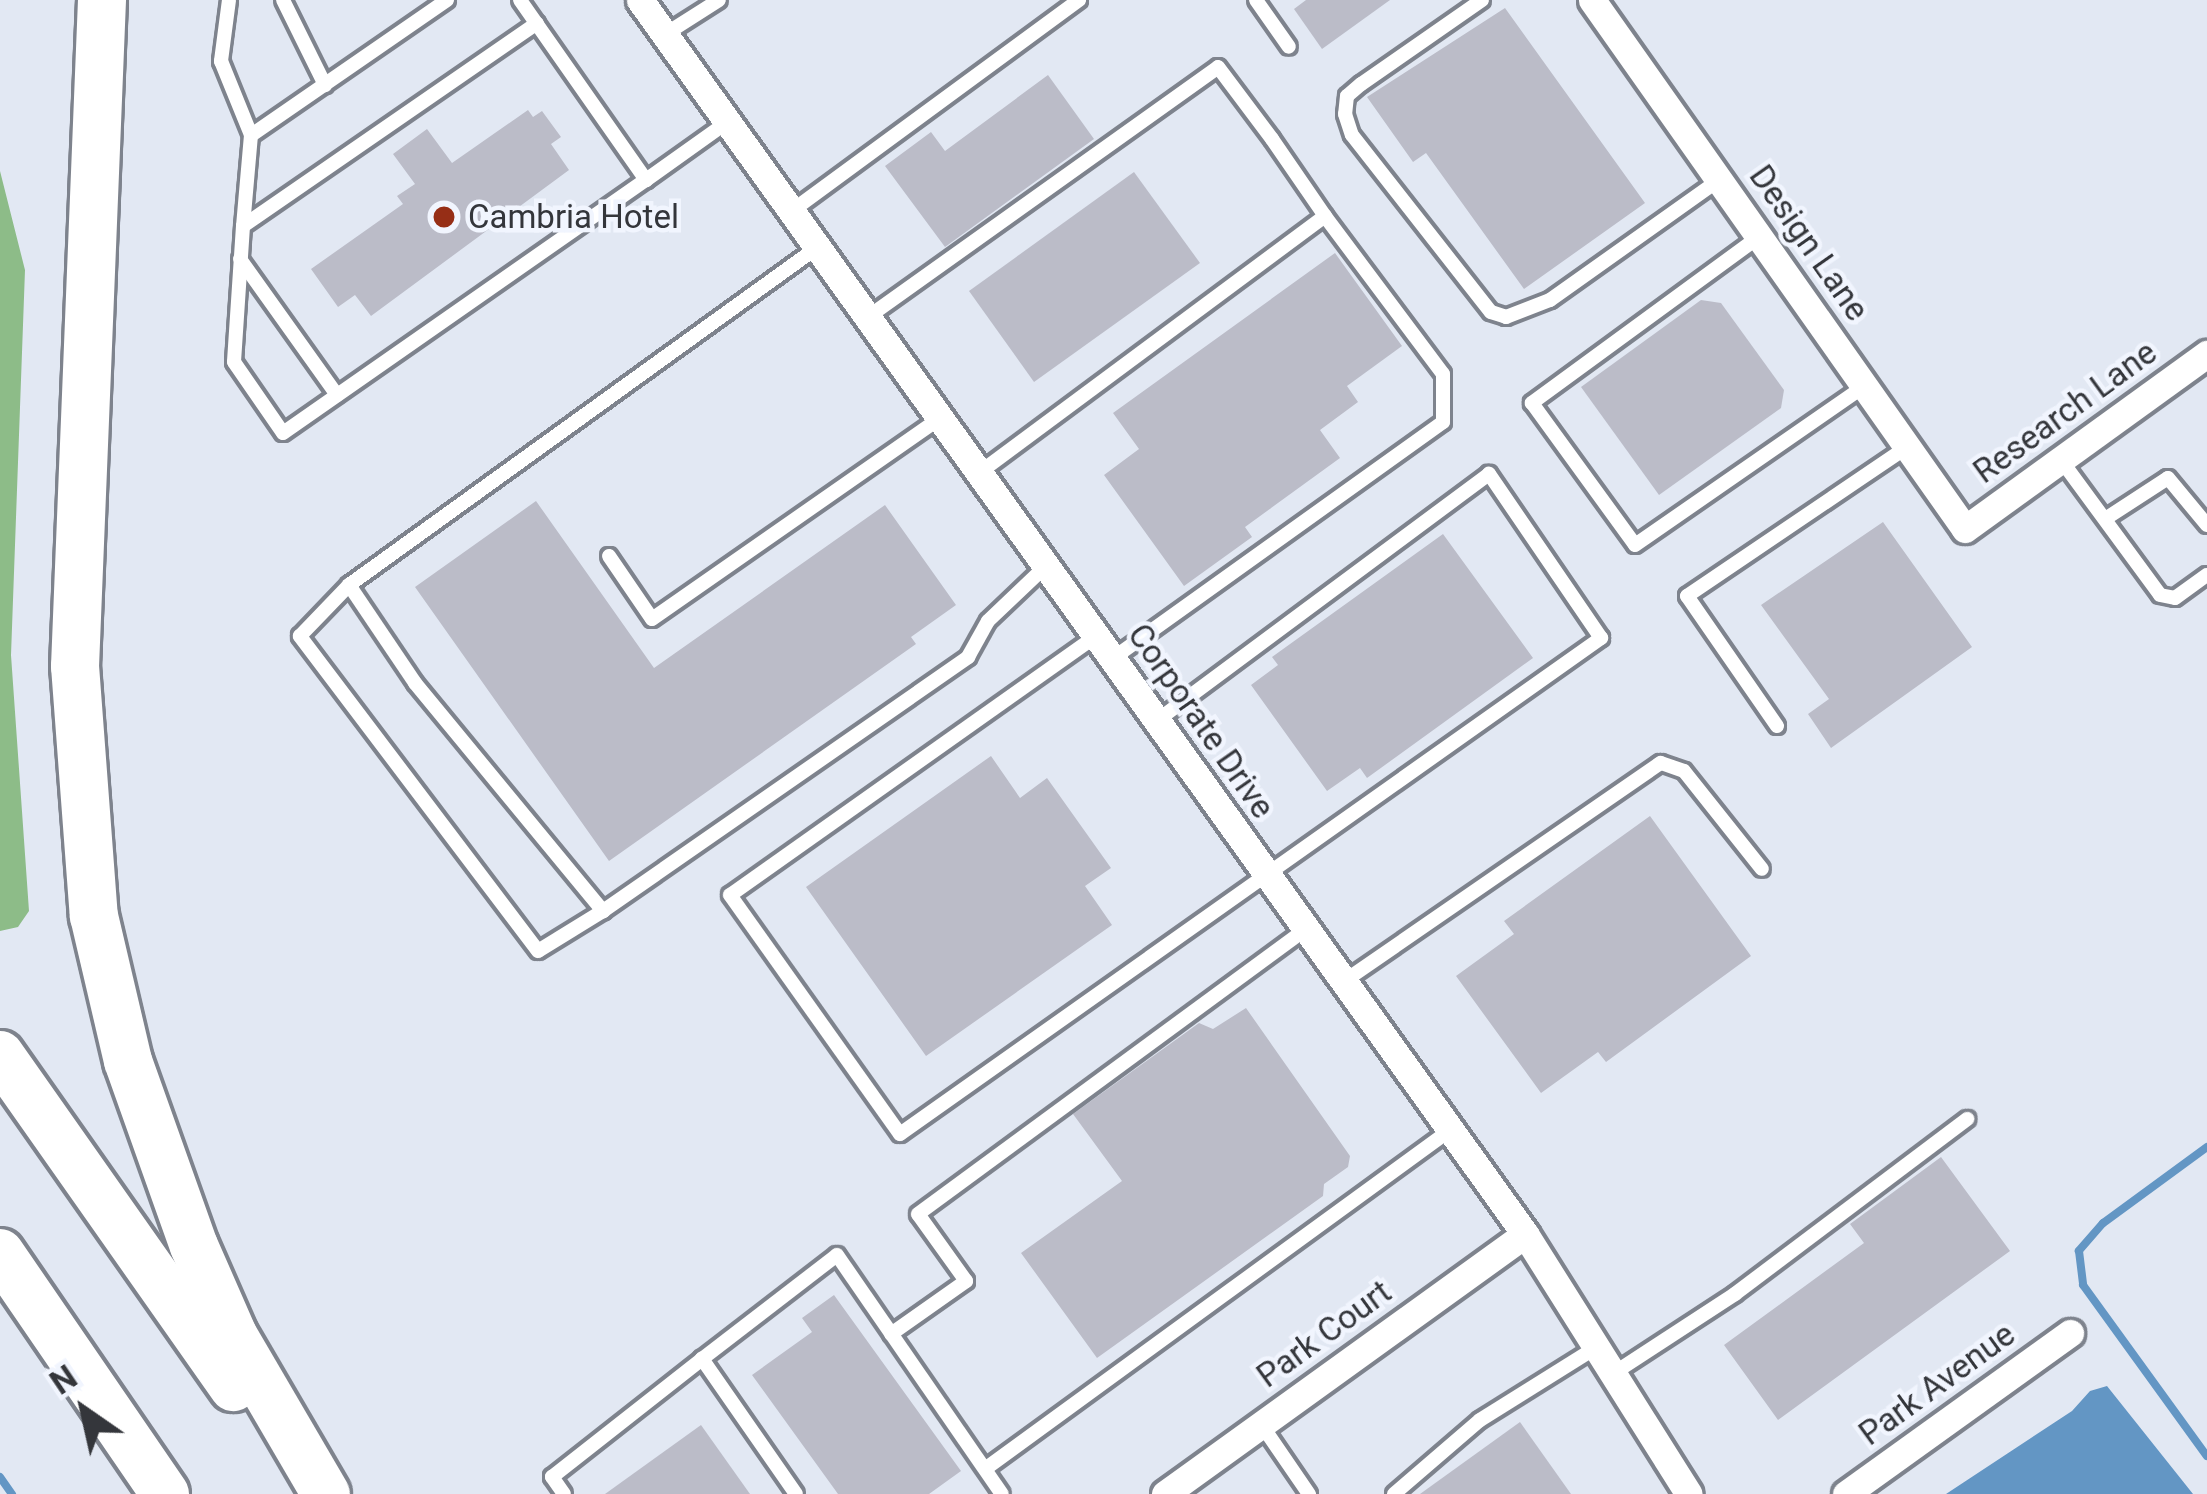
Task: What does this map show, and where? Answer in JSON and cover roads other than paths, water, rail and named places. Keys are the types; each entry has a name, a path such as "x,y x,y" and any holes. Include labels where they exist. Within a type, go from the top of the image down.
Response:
{"highway":[{"path":"102,0 75,666 94,916 128,1061 194,1246 233,1335 326,1494"},
{"path":"0,1055 308,1494"},
{"path":"0,1252 164,1494"},
{"path":"0,1297 164,1494"}],"street":[{"name":"Corporate Drive","path":"640,0 1526,1234 1617,1371 1689,1494"},
{"name":"Design Lane","path":"1592,0 1965,529"},
{"name":"Research Lane","path":"1965,529 2207,354"},
{"name":"Park Court","path":"1165,1494 1526,1234"},
{"name":"Park Avenue","path":"1846,1494 2070,1334"}],"lane":[{"path":"229,0 221,61 251,135 234,362 283,433 725,123"},
{"path":"283,0 325,85"},
{"path":"251,135 447,0"},
{"path":"520,0 646,180"},
{"path":"664,35 719,0"},
{"path":"790,212 1079,0"},
{"path":"1256,0 1289,47"},
{"path":"1482,0 1360,84 1347,96 1345,114 1352,135 1491,312 1525,314 1550,300 1720,179"},
{"path":"243,226 537,23"},
{"path":"868,316 1218,67 1443,374 1443,422 730,895 900,1135 1264,872 1601,638 1544,547 1489,474 1157,721"},
{"path":"980,472 1325,216"},
{"path":"1760,236 1532,403 1635,545 1864,386"},
{"path":"815,249 350,585 300,636 538,951 968,657 988,621 1046,566"},
{"path":"240,259 338,395"},
{"path":"609,556 652,619 940,418"},
{"path":"1777,726 1688,596 1907,447"},
{"path":"2061,460 2160,595 2175,598 2207,574"},
{"path":"2105,519 2168,478 2207,525"},
{"path":"350,585 415,683 603,910"},
{"path":"1343,982 1661,763 1684,770 1762,868"},
{"path":"891,1334 965,1281 917,1214 1305,930"},
{"path":"1617,1371 1735,1294 1967,1119"},
{"path":"985,1469 1450,1130"},
{"path":"564,1494 552,1478 838,1255 1002,1494"},
{"path":"1394,1494 1480,1420 1600,1346"},
{"path":"702,1359 796,1494"},
{"path":"1261,1423 1309,1494"}],"water":[{"path":"2107,1386 2193,1494 1946,1494 2072,1411 2090,1391"}],"waterway":[{"path":"2207,1147 2103,1223 2079,1251 2083,1285 2207,1456"},
{"path":"0,1477 12,1494"}],"place":[{"name":"Cambria Hotel","path":"444,217"}]}
